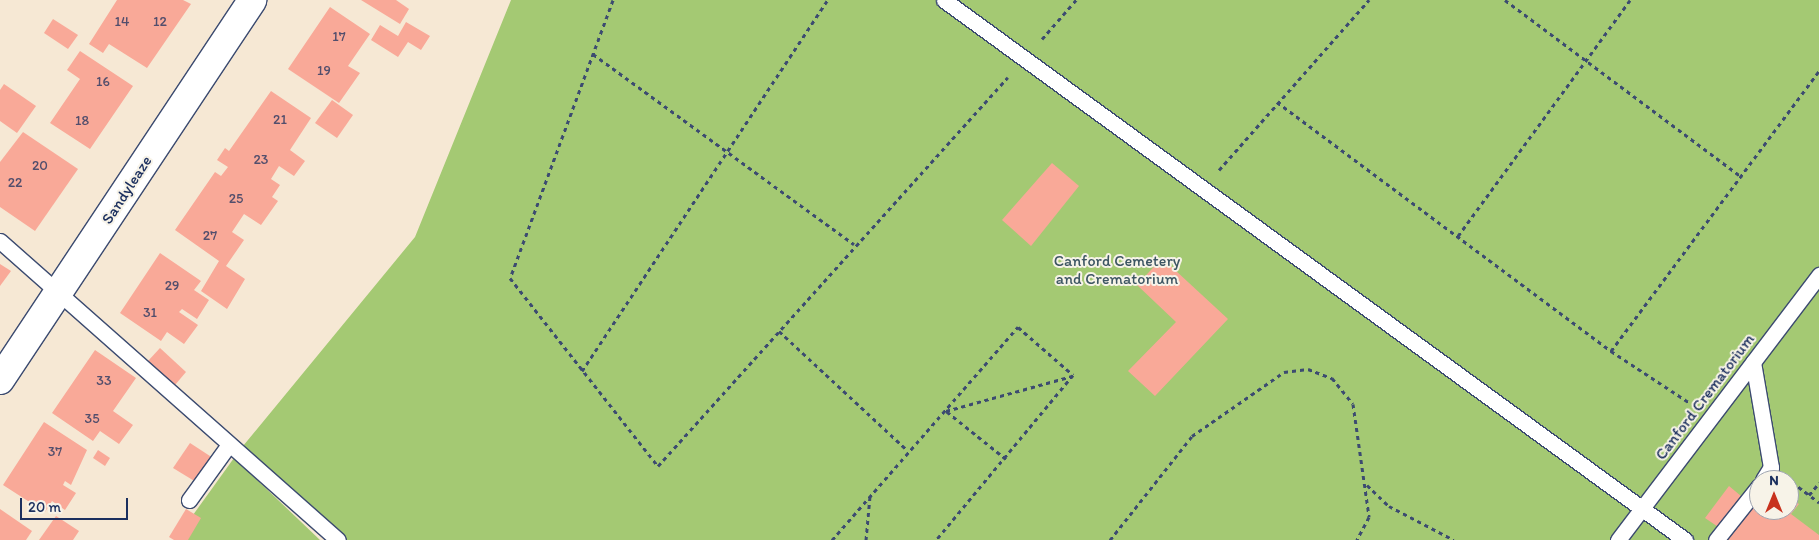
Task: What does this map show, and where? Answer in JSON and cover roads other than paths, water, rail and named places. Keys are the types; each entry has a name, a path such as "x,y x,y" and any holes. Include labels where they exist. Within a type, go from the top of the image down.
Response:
{"street":[{"name":"Sandyleaze","path":"0,380 252,0"}],"lane":[{"path":"944,0 1204,187 1686,540"},
{"path":"0,241 228,446 338,540"},
{"name":"Canford Crematorium","path":"1618,540 1819,275"},
{"path":"1752,362 1771,466 1769,470"},
{"path":"190,500 228,446"},
{"path":"1716,540 1749,499"}],"park label":[{"name":"Canford Cemetery and Crematorium","path":"1117,270"}]}
